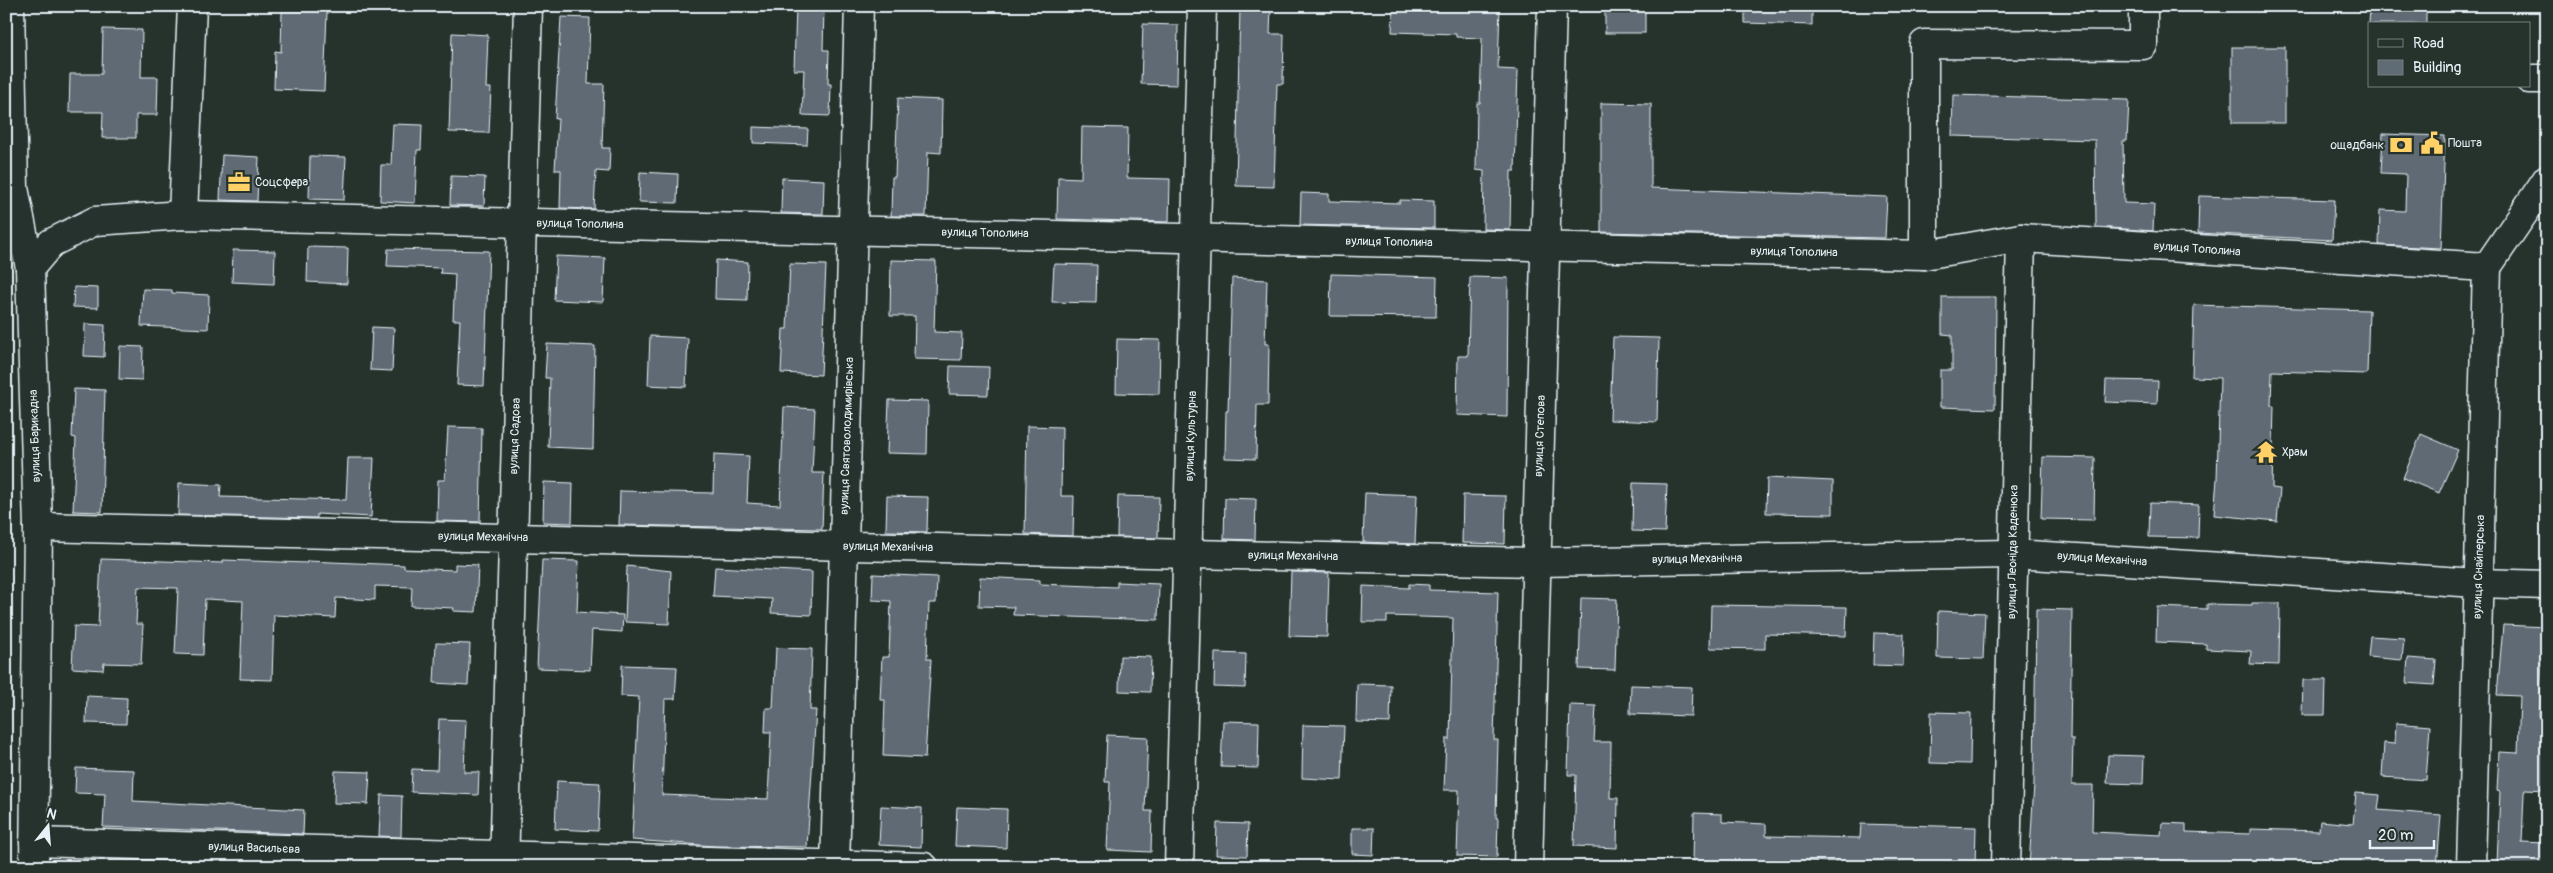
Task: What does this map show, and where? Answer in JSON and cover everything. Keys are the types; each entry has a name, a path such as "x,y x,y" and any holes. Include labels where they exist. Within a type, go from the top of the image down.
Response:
{"street":[{"name":"вулиця Барикадна","path":"10,6 14,188 30,268 38,527 34,854"},
{"path":"183,215 192,6"},
{"name":"вулиця Садова","path":"504,861 528,6"},
{"name":"вулиця Святоволодимирівська","path":"835,865 859,6"},
{"name":"вулиця Культурна","path":"1179,867 1202,6"},
{"name":"вулиця Степова","path":"1528,867 1552,6"},
{"path":"1924,255 1924,44 2143,45 2143,6"},
{"path":"2530,79 2547,79"},
{"path":"2487,267 2547,179"},
{"name":"вулиця Тополина","path":"30,268 50,243 96,221 183,215 1924,255 2021,238 2487,267"},
{"name":"вулиця Леоніда Каденюка","path":"2006,867 2021,238"},
{"name":"вулиця Снайперська","path":"2471,867 2487,267"},
{"name":"вулиця Механічна","path":"38,527 1537,562 2013,554 2478,583 2547,585"},
{"name":"вулиця Васильєва","path":"34,854 924,867"}],"building":[{"path":"796,6 824,6 823,50 829,50 828,84 831,84 830,116 802,115 804,70 794,70"},
{"path":"1240,6 1271,6 1270,34 1284,34 1283,84 1277,84 1274,187 1236,186"},
{"path":"1393,6 1500,6 1498,69 1518,70 1515,171 1511,171 1510,230 1483,229 1484,171 1476,170 1477,103 1480,103 1482,38 1456,37 1456,34 1392,32"},
{"path":"1605,6 1645,6 1645,33 1605,33"},
{"path":"1745,6 1812,6 1812,25 1745,23"},
{"path":"2370,6 2426,6 2426,22 2369,22"},
{"path":"282,11 327,12 324,91 274,89 275,51 281,52"},
{"path":"561,17 590,18 588,84 604,84 602,148 610,148 609,172 596,171 594,209 560,208 561,170 555,170 558,119 555,119"},
{"path":"1143,24 1178,25 1177,85 1141,84"},
{"path":"103,29 142,30 141,77 158,77 157,115 136,115 136,138 102,138 103,112 69,112 70,74 102,74"},
{"path":"452,33 488,35 486,88 491,88 489,133 449,132"},
{"path":"2232,47 2285,47 2285,123 2232,123"},
{"path":"1953,95 2129,100 2127,141 2123,141 2124,203 2154,204 2153,231 2096,227 2095,140 1952,136"},
{"path":"898,98 942,100 941,153 928,152 926,216 891,216 892,177 895,177"},
{"path":"1601,103 1651,104 1651,188 1887,197 1885,238 1601,232"},
{"path":"393,124 422,125 421,150 417,150 415,203 380,201 381,165 391,165"},
{"path":"753,127 808,129 807,145 753,143"},
{"path":"1082,127 1128,128 1127,178 1170,179 1169,222 1057,219 1058,177 1081,178"},
{"path":"2383,134 2445,136 2441,248 2379,245 2380,210 2405,211 2406,174 2381,173"},
{"path":"222,155 259,157 257,201 220,200"},
{"path":"310,156 346,157 344,200 309,199"},
{"path":"640,172 678,174 677,203 639,202"},
{"path":"451,176 485,177 484,206 450,205"},
{"path":"782,178 824,180 823,214 781,213"},
{"path":"1301,193 1329,194 1329,201 1400,203 1400,200 1434,201 1434,228 1300,225"},
{"path":"2199,196 2334,200 2332,240 2198,233"},
{"path":"308,247 348,248 347,284 307,282"},
{"path":"388,249 489,251 484,386 457,385 460,320 453,320 455,274 440,273 441,268 387,266"},
{"path":"233,250 275,251 274,284 232,282"},
{"path":"556,256 605,258 603,302 554,300"},
{"path":"716,260 748,262 747,300 715,299"},
{"path":"891,260 936,261 934,332 962,333 961,360 914,359 915,316 890,316"},
{"path":"790,264 826,265 821,375 781,373 783,329 787,329"},
{"path":"1054,264 1097,265 1096,303 1052,302"},
{"path":"1331,274 1437,277 1436,317 1330,316"},
{"path":"1470,277 1508,278 1507,417 1457,415 1458,356 1468,356"},
{"path":"1232,278 1267,280 1265,344 1269,344 1268,405 1257,405 1256,459 1225,458"},
{"path":"74,287 98,288 98,308 73,307"},
{"path":"143,289 172,290 172,293 209,295 208,329 141,326"},
{"path":"1942,297 1996,297 1995,409 1940,407 1940,370 1952,370 1952,335 1942,334"},
{"path":"2194,305 2369,310 2367,374 2272,371 2271,406 2274,406 2272,488 2280,489 2277,521 2214,515 2220,378 2192,377"},
{"path":"85,324 105,325 104,357 84,356"},
{"path":"372,327 394,328 392,371 370,370"},
{"path":"650,336 688,338 686,387 648,385"},
{"path":"1613,337 1659,338 1657,422 1610,420"},
{"path":"1117,339 1160,340 1159,394 1116,393"},
{"path":"547,344 595,346 593,449 548,447 550,378 545,378"},
{"path":"120,346 143,347 142,380 119,379"},
{"path":"950,366 989,367 988,395 949,394"},
{"path":"2106,380 2158,381 2157,404 2105,402"},
{"path":"74,389 105,390 102,512 73,511 76,438 72,437"},
{"path":"889,400 928,401 927,454 887,453"},
{"path":"784,407 815,409 812,473 824,473 822,529 619,525 620,491 713,493 714,454 749,456 747,503 780,505"},
{"path":"1027,426 1062,427 1061,496 1074,496 1073,536 1025,534"},
{"path":"448,427 482,428 480,522 437,521 438,480 445,480"},
{"path":"2421,434 2458,450 2439,493 2403,478"},
{"path":"2043,457 2095,458 2094,520 2041,519"},
{"path":"348,458 374,458 371,517 317,514 317,518 178,515 179,483 221,485 220,497 346,500"},
{"path":"1767,478 1833,481 1833,514 1766,513"},
{"path":"544,482 573,483 572,523 543,522"},
{"path":"1633,483 1667,484 1665,532 1632,531"},
{"path":"1365,493 1417,495 1415,544 1363,542"},
{"path":"1463,495 1506,496 1505,544 1462,543"},
{"path":"887,496 928,497 927,532 886,531"},
{"path":"1118,496 1159,497 1158,538 1117,537"},
{"path":"1225,498 1256,499 1255,540 1224,539"},
{"path":"2150,503 2199,505 2198,538 2149,537"},
{"path":"101,559 223,563 223,560 307,563 307,561 404,565 404,568 455,570 455,564 478,565 476,612 453,611 454,608 411,606 412,587 375,586 375,600 336,598 335,618 274,615 272,680 240,679 243,601 205,599 203,655 175,654 178,588 138,587 136,624 143,624 141,664 104,663 103,670 72,668 74,626 98,627"},
{"path":"542,560 579,561 577,612 623,615 622,632 592,630 590,670 537,668"},
{"path":"627,566 671,571 669,624 625,622"},
{"path":"715,567 812,572 811,615 771,613 772,599 713,596"},
{"path":"1291,572 1329,573 1327,637 1289,636"},
{"path":"873,574 937,577 936,603 929,603 927,659 931,659 925,758 883,756 885,700 880,700 882,657 889,657 891,601 872,600"},
{"path":"980,577 1040,580 1040,584 1117,587 1117,582 1159,584 1158,620 1013,615 1014,607 979,606"},
{"path":"1409,584 1429,585 1429,590 1498,592 1494,740 1498,740 1497,857 1457,856 1459,790 1444,790 1446,739 1450,739 1453,618 1387,616 1387,622 1362,622 1363,586 1409,588"},
{"path":"1581,598 1617,599 1615,670 1579,669"},
{"path":"2252,603 2280,603 2279,665 2250,664 2251,651 2206,649 2206,644 2156,642 2157,607 2207,609 2207,604 2252,605"},
{"path":"1711,605 1847,607 1846,636 1765,634 1765,649 1710,648"},
{"path":"2036,609 2072,610 2070,739 2073,739 2072,785 2093,785 2092,832 2161,835 2162,823 2186,824 2186,832 2250,834 2250,829 2319,831 2320,821 2353,824 2356,793 2380,795 2378,810 2441,815 2437,867 2403,864 2403,867 2029,867 2034,784"},
{"path":"1938,611 1985,613 1983,659 1937,658"},
{"path":"2503,625 2546,627 2545,661 2542,661 2539,719 2547,720 2547,790 2525,789 2522,842 2545,843 2544,866 2497,864 2500,792 2497,791 2499,752 2518,753 2520,696 2497,695"},
{"path":"1874,633 1904,634 1903,666 1873,665"},
{"path":"2370,636 2404,638 2402,660 2368,657"},
{"path":"436,643 470,644 468,685 434,683"},
{"path":"776,648 812,649 810,710 816,710 807,847 715,846 632,840 639,697 621,696 622,665 677,667 675,699 665,699 662,795 768,799 771,732 765,732 766,708 773,708"},
{"path":"1215,653 1246,654 1245,688 1214,687"},
{"path":"1120,656 1151,657 1150,692 1119,691"},
{"path":"2408,658 2436,660 2434,685 2406,683"},
{"path":"2303,680 2326,680 2325,715 2302,715"},
{"path":"1357,684 1391,685 1390,723 1356,722"},
{"path":"1631,685 1692,687 1691,716 1630,714"},
{"path":"87,696 127,698 126,724 86,723"},
{"path":"1570,705 1596,706 1594,742 1611,742 1610,798 1618,798 1617,848 1574,846 1576,775 1568,775"},
{"path":"1931,712 1971,713 1970,764 1930,763"},
{"path":"439,719 466,720 464,772 479,772 478,795 411,792 412,769 437,770"},
{"path":"1223,721 1259,722 1258,768 1221,767"},
{"path":"2396,723 2430,726 2426,780 2382,777 2384,743 2395,744"},
{"path":"1303,725 1344,726 1342,780 1302,778"},
{"path":"1107,735 1148,737 1145,811 1152,811 1151,852 1107,850 1110,782 1105,782"},
{"path":"2108,755 2144,756 2143,784 2107,783"},
{"path":"76,768 134,770 133,801 304,810 303,834 103,827 105,794 75,793"},
{"path":"335,771 370,772 368,804 334,803"},
{"path":"557,781 600,783 598,831 555,829"},
{"path":"381,795 402,796 401,837 379,836"},
{"path":"881,806 922,808 921,847 879,845"},
{"path":"957,807 1007,809 1006,848 955,846"},
{"path":"1694,813 1722,814 1722,822 1766,824 1766,836 1860,838 1861,824 1976,827 1975,866 1765,860 1765,864 1693,863"},
{"path":"1217,823 1248,824 1247,856 1216,855"},
{"path":"1352,828 1374,828 1373,855 1352,854"}],"place":[{"name":"Пошта","path":"2432,143"},
{"name":"ощадбанк","path":"2401,145"},
{"name":"Соцсфера","path":"239,182"},
{"name":"Храм","path":"2266,452"}]}
